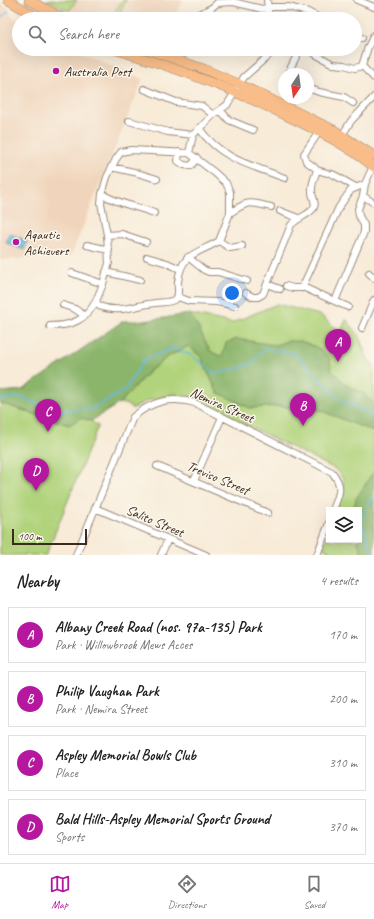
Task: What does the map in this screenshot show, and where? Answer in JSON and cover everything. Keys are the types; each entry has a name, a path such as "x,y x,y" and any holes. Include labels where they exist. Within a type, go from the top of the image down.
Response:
{"main road":[{"path":"8,0 28,12"},
{"path":"29,0 51,12"},
{"path":"135,56 237,88 374,156"},
{"path":"166,56 204,69 319,132 340,138 373,166"}],"street":[{"path":"267,0 268,12"},
{"path":"357,0 374,7"},
{"path":"202,12 213,8 215,2 233,2 262,9 288,7 308,12"},
{"path":"362,66 368,47 374,35"},
{"path":"189,153 193,135 212,115 227,105 244,77 268,56"},
{"path":"290,68 296,56"},
{"path":"319,56 333,64 344,64 355,68 362,66"},
{"path":"362,66 374,78"},
{"path":"144,89 176,102 202,106 212,115"},
{"path":"314,90 344,96 353,103"},
{"path":"340,138 356,116 374,97"},
{"path":"220,110 229,120 253,130"},
{"path":"129,120 168,132 193,135"},
{"path":"199,128 213,145 220,150 255,168 285,178"},
{"path":"319,132 304,154 306,161 317,170 341,178 356,187"},
{"path":"50,326 70,323 85,316 92,309 103,284 109,263 109,250 108,235 101,203 102,194 111,166 118,155 126,151 189,153 197,158 228,185 230,192 230,213 220,242 188,257 180,269 177,286 178,297"},
{"path":"179,152 178,161 184,165 191,166 197,158"},
{"path":"111,166 157,179"},
{"path":"335,301 364,232 364,225 358,216 358,209 363,196 365,184 373,166"},
{"path":"246,293 253,297 258,297 263,294 291,225 298,218 314,208 315,202 312,193 312,185 317,170"},
{"path":"302,288 338,207 348,194 356,187 365,184"},
{"path":"102,194 124,204 154,213"},
{"path":"363,196 374,203"},
{"path":"230,213 243,204 248,203 271,207"},
{"path":"280,211 298,218"},
{"path":"108,235 122,234 146,242"},
{"path":"220,242 230,248 242,246"},
{"path":"87,245 109,250"},
{"path":"147,257 180,269"},
{"path":"188,257 204,270 209,272 218,272 247,281"},
{"path":"72,272 103,284"},
{"path":"106,272 140,280"},
{"path":"369,273 374,278"},
{"path":"268,284 283,287 302,288 348,307"},
{"path":"96,300 99,306 118,310 154,303 170,302 174,301 178,297"},
{"path":"178,297 189,301 217,302 235,306"},
{"path":"362,328 374,300"},
{"path":"63,305 75,309 85,316"},
{"name":"Nemira Street","path":"76,555 133,417 153,404 172,399 195,403 332,472 338,479 341,489 335,507"},
{"path":"194,481 222,417"},
{"name":"Treviso Street","path":"158,466 268,513"},
{"name":"Salito Street","path":"95,508 206,555"},
{"path":"319,554 326,532"},
{"path":"161,555 168,539"}],"shaded area":[{"path":"77,0 123,0 114,12 69,11"},
{"path":"126,0 183,0 177,12 120,12"},
{"path":"0,2 8,9 12,17 12,56 89,56 143,79 71,256 0,260"}],"green space":[{"path":"46,0 77,0 69,11"},
{"path":"123,0 126,0 120,12 114,12"},
{"path":"277,304 320,315 341,332 346,319 358,334 368,360 374,365 374,421 205,366 217,392 250,408 281,406 305,410 320,410 374,432 374,471 356,499 355,507 337,507 344,487 342,477 335,469 191,398 174,394 146,401 133,409 128,405 120,403 154,367 170,355 180,350 189,314 232,323"},
{"path":"189,314 198,327 210,351 222,357 226,343 237,339 275,345 287,341 300,341 316,347 330,358 331,370 348,386 363,393 374,404 374,432 320,410 305,410 281,406 250,408 217,392 201,357 189,346 169,356 148,372 120,403 91,421 81,418 69,425 0,403 0,392 22,390 123,321 144,321"},
{"path":"0,403 69,425 81,417 98,426 46,555 0,555"},
{"path":"374,471 374,555 363,555 358,543 362,543 362,507 355,507 356,499"},
{"path":"326,539 326,543 358,543 363,555 338,555 323,548"}],"water":[{"name":"Aqautic Achievers","path":"9,233 27,241 24,250 6,243"}],"waterway":[{"path":"0,18 9,11"},
{"path":"0,399 21,397 55,411 91,409 124,391 144,360 173,348 191,355 216,374 250,365 264,349 295,353 324,384 343,401 366,412 374,421"},
{"path":"373,555 361,520 367,506 374,497"}],"place":[{"name":"Australia Post","path":"56,71"},
{"name":"Aqautic Achievers","path":"16,242"},
{"name":"Albany Creek Road (nos. 97a-135) Park","path":"338,362"},
{"name":"Philip Vaughan Park","path":"303,426"},
{"name":"Aspley Memorial Bowls Club","path":"48,432"},
{"name":"Bald Hills-Aspley Memorial Sports Ground","path":"36,491"}]}
